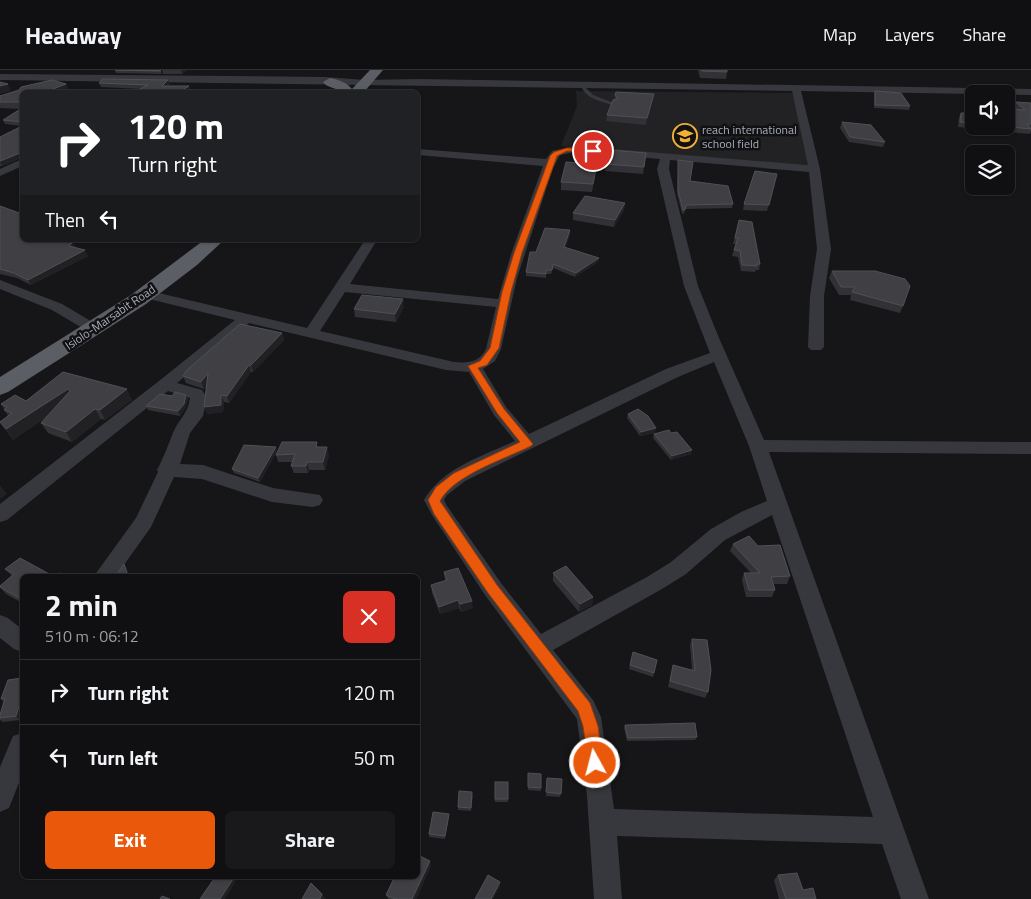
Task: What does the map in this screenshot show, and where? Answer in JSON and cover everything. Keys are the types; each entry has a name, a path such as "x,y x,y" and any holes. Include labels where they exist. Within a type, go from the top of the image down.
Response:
{"highway":[{"path":"330,82 344,87 346,90"},
{"name":"Isiolo-Marsabit Road","path":"0,387 94,329 146,294 212,242"}],"street":[{"path":"0,77 313,80 582,86 1031,92"},
{"path":"33,88 67,78"},
{"path":"313,80 369,82"},
{"path":"796,89 814,169 824,249 816,310 816,347"},
{"path":"146,294 438,363 472,366 484,363 494,348 518,253 556,153 567,150 666,156 814,169"},
{"path":"423,152 551,163"},
{"path":"666,156 663,169 676,230 692,286 718,355 758,446 915,899"},
{"path":"0,173 20,163"},
{"path":"311,333 370,242"},
{"path":"0,284 57,307 94,329"},
{"path":"341,287 504,304"},
{"path":"0,515 165,385 246,318"},
{"path":"608,899 602,822 589,717 493,589 438,510 434,500 440,490 458,476 672,374 718,355"},
{"path":"472,366 500,411 527,444"},
{"path":"105,574 144,522 166,470 175,455 182,432 194,416 199,398 196,394 165,385"},
{"path":"758,446 1031,448"},
{"path":"166,470 204,472 257,492 313,500"},
{"path":"538,648 570,627 633,597 674,572 700,548 739,522 779,504"},
{"path":"0,625 20,640"},
{"path":"0,799 20,750"},
{"path":"602,822 891,831"}],"lane":[{"path":"582,86 584,91 593,97 614,104"}],"shaded area":[{"name":"reach international school field","path":"576,91 792,93 804,126 809,165 561,146 577,106"}],"building":[{"path":"115,70 160,70 161,71"},
{"path":"727,70 727,72 702,71"},
{"path":"103,79 168,80 162,86 189,86 182,90 138,90 148,85 99,83"},
{"path":"52,80 66,84 50,90 20,90 20,102 0,102 0,96 19,90 21,87"},
{"path":"0,82 8,84 0,86"},
{"path":"875,91 901,93 910,106 875,105"},
{"path":"616,92 654,94 647,118 607,115 613,100 618,99 615,95"},
{"path":"1016,102 1031,103 1031,124 1027,124 1031,129 1015,127 1015,109 1025,110"},
{"path":"20,109 20,122 3,120"},
{"path":"961,113 965,113 965,123 960,122"},
{"path":"842,122 871,125 885,142 850,137"},
{"path":"20,127 20,153 0,161 0,137"},
{"path":"609,150 646,153 644,167 606,164"},
{"path":"678,160 693,162 690,181 728,186 733,204 686,205 685,210 683,210 678,190"},
{"path":"566,162 597,164 593,184 561,182"},
{"path":"755,171 777,174 769,205 744,204"},
{"path":"585,196 625,203 615,220 573,213"},
{"path":"0,206 20,213 20,242 73,242 69,246 85,250 28,280 0,269"},
{"path":"739,220 752,222 760,264 756,264 757,266 742,265 740,251 734,250 738,238 735,238"},
{"path":"545,228 570,230 564,247 599,258 576,273 553,264 552,270 546,270 546,274 526,272 530,252 536,252"},
{"path":"832,271 875,271 905,279 910,286 903,306 852,292 855,287 841,287"},
{"path":"362,295 403,299 395,314 354,309"},
{"path":"240,324 282,333 249,365 227,396 221,395 221,405 204,407 208,373 201,382 183,376 187,370"},
{"path":"63,372 127,389 100,410 95,409 66,432 41,423 70,391 68,389 6,429 0,422 12,413 4,410 7,407 1,404 15,395 26,401"},
{"path":"175,392 186,395 184,404 178,411 146,406 160,394 172,396"},
{"path":"638,409 648,416 656,428 641,432 628,414"},
{"path":"669,430 671,433 677,432 692,450 672,456 654,434"},
{"path":"282,442 317,442 316,447 327,447 323,462 307,462 306,466 291,466 295,454 276,455"},
{"path":"244,445 276,447 258,478 232,469"},
{"path":"749,536 758,546 780,545 790,576 771,577 775,590 749,590 744,573 760,573 733,544"},
{"path":"20,558 49,574 20,574 19,598 0,587 14,574 5,569"},
{"path":"124,564 127,574 117,574"},
{"path":"566,566 593,597 580,604 553,573"},
{"path":"458,568 472,601 460,604 458,600 439,607 431,585 447,580 444,572"},
{"path":"692,639 707,640 711,670 708,692 670,681 673,665 695,671"},
{"path":"633,652 657,660 654,673 630,665"},
{"path":"20,678 20,703 16,716 0,718 5,698 1,699 8,680"},
{"path":"695,723 697,737 628,738 625,725"},
{"path":"528,773 541,774 541,788 528,787"},
{"path":"547,778 562,779 561,794 546,792"},
{"path":"495,782 508,782 508,799 495,799"},
{"path":"459,791 472,792 471,808 458,807"},
{"path":"433,812 449,814 445,836 429,834"},
{"path":"420,856 430,861 412,899 395,899 386,895 394,879 420,879"},
{"path":"797,873 803,890 813,888 816,899 786,899 778,875"},
{"path":"488,875 500,882 491,899 475,899"},
{"path":"214,879 233,879 220,899 200,899"},
{"path":"311,883 322,894 320,899 302,899"}],"place":[{"name":"reach international school field","path":"685,136"}],"route":[{"path":"593,151 567,150 556,153 554,156 518,253 494,348 490,357 484,363 472,366 500,411 527,444 458,476 440,490 434,500 438,510 493,589 584,708 591,726 595,763"}]}
